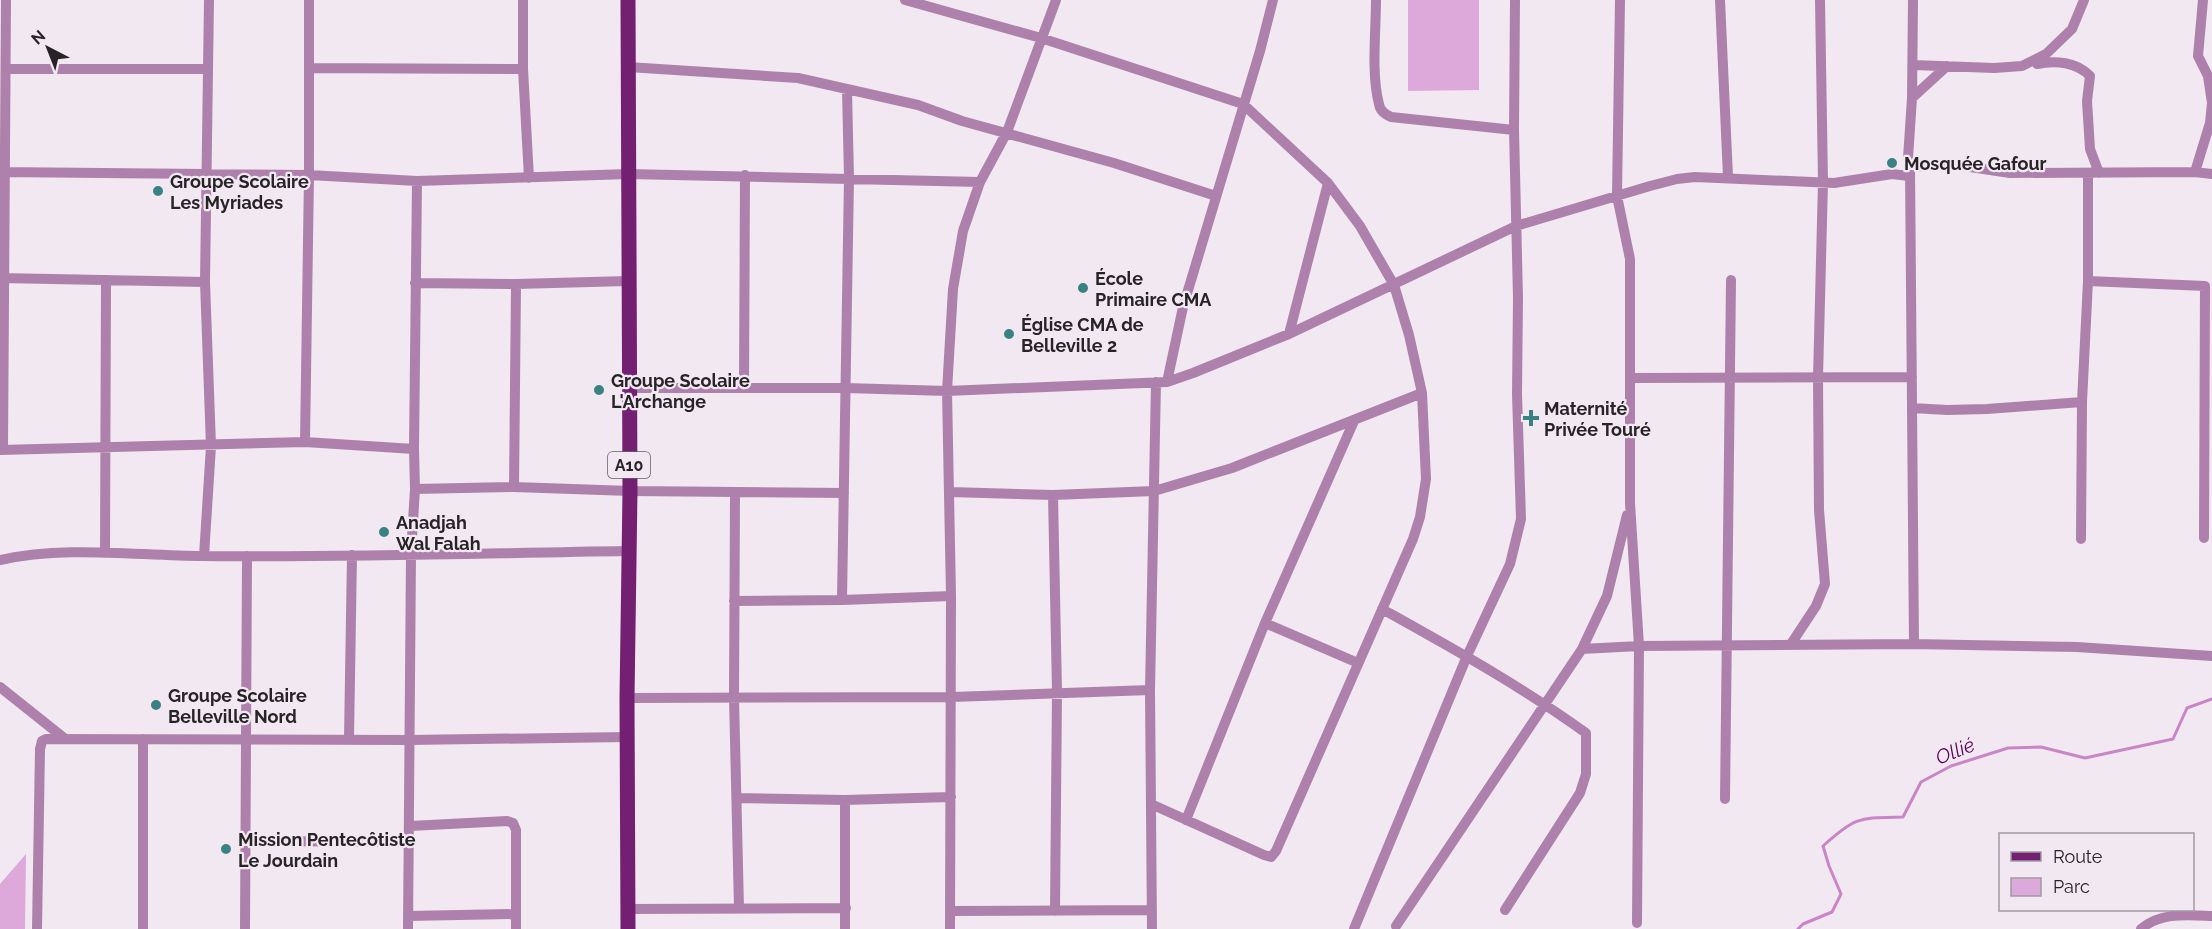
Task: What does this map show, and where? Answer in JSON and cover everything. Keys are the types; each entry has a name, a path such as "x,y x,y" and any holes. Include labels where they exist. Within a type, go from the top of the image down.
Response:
{"main road":[{"name":"A10","path":"628,0 630,491 627,698 628,929"}],"street":[{"path":"6,0 2,172 2,449 211,446 305,442 414,449"},
{"path":"204,556 211,446 205,282 208,0"},
{"path":"305,442 309,0"},
{"path":"523,0 523,69 529,178"},
{"path":"905,0 1041,38 1243,104 1328,183 1360,226 1394,285 1409,335 1422,393 1426,479 1420,517 1413,539 1271,857 1151,804"},
{"path":"950,929 952,697 947,391 953,289 963,231 980,182 1007,132 1056,0"},
{"path":"1152,929 1150,690 1154,491 1161,382 1273,0"},
{"path":"1376,0 1375,69 1378,104 1382,112 1391,117 1514,130"},
{"path":"1354,929 1467,656 1510,564 1521,519 1517,394 1515,0"},
{"path":"1620,0 1617,196 1630,259 1630,503 1639,646 1636,922"},
{"path":"1720,0 1728,177"},
{"path":"1791,644 1816,606 1825,584 1819,510 1818,378 1823,182 1820,0"},
{"path":"1913,0 1912,98 1908,158 1910,171 1914,644"},
{"path":"2022,66 2046,54 2072,29 2084,0"},
{"path":"2195,172 2210,123 2212,103 2208,76 2198,56 2203,0"},
{"path":"1913,65 2022,66 2048,62 2082,68 2090,76 2087,101 2093,173 2082,402 2081,539"},
{"path":"1912,98 1947,66"},
{"path":"309,68 523,69"},
{"path":"628,68 798,78 918,105 1216,196"},
{"path":"6,69 208,69"},
{"path":"842,600 849,178 847,90"},
{"path":"628,388 846,388 947,391 1161,382 1193,374 1288,334 1516,226 1677,179 1728,177 1850,182 1950,164 2010,173 2195,172 2212,174"},
{"path":"2,172 309,175 417,181 628,174 980,182"},
{"path":"744,388 745,175"},
{"path":"408,929 417,181"},
{"path":"1288,334 1328,183"},
{"path":"2,278 205,282"},
{"path":"105,553 106,280"},
{"path":"1725,799 1731,280"},
{"path":"415,283 516,284 628,281"},
{"path":"2088,282 2205,286 2209,418 2204,538"},
{"path":"514,487 516,284"},
{"path":"1630,378 1912,377"},
{"path":"950,492 1053,495 1154,491 1232,468 1422,393"},
{"path":"1912,408 1987,409 2082,402"},
{"path":"1186,820 1265,623 1354,421"},
{"path":"415,489 514,487 735,493 843,493"},
{"path":"735,493 734,698 739,908"},
{"path":"1053,495 1057,692 1055,911"},
{"path":"1396,926 1544,702 1582,649 1607,596 1630,503"},
{"path":"0,560 29,554 247,556 628,551"},
{"path":"349,738 352,555"},
{"path":"246,929 247,556"},
{"path":"734,601 951,596"},
{"path":"1382,609 1544,702 1586,733 1586,774 1580,793 1505,910"},
{"path":"1265,623 1358,663"},
{"path":"1582,649 1639,646 1914,644 2077,647 2212,656"},
{"path":"0,687 64,738"},
{"path":"627,698 952,697 1150,690"},
{"path":"37,929 40,749 42,741 46,739 349,738 409,740 628,737"},
{"path":"143,739 143,929"},
{"path":"737,798 844,800 951,797"},
{"path":"844,800 846,929"},
{"path":"410,826 507,821 513,823 516,830 516,929"},
{"path":"246,841 409,842"},
{"path":"628,909 846,908"},
{"path":"950,911 1152,910"},
{"path":"408,916 516,914"},
{"path":"2141,929 2150,920 2165,917 2212,916"}],"green space":[{"path":"1408,0 1479,0 1479,90 1408,91"},
{"path":"26,854 25,929 0,929 0,884"}],"waterway":[{"name":"Ollié","path":"1798,929 1803,924 1832,912 1841,894 1823,846 1843,829 1859,821 1903,817 1921,782 1951,766 2008,748 2041,747 2085,758 2173,739 2187,708 2212,699"}],"place":[{"name":"Mosquée Gafour","path":"1892,163"},
{"name":"Groupe Scolaire Les Myriades","path":"158,191"},
{"name":"École Primaire CMA","path":"1083,288"},
{"name":"Église CMA de Belleville 2","path":"1009,334"},
{"name":"Groupe Scolaire L'Archange","path":"599,390"},
{"name":"Maternité Privée Touré","path":"1531,418"},
{"name":"Anadjah Wal Falah","path":"384,532"},
{"name":"Groupe Scolaire Belleville Nord","path":"156,705"},
{"name":"Mission Pentecôtiste Le Jourdain","path":"226,849"}]}
